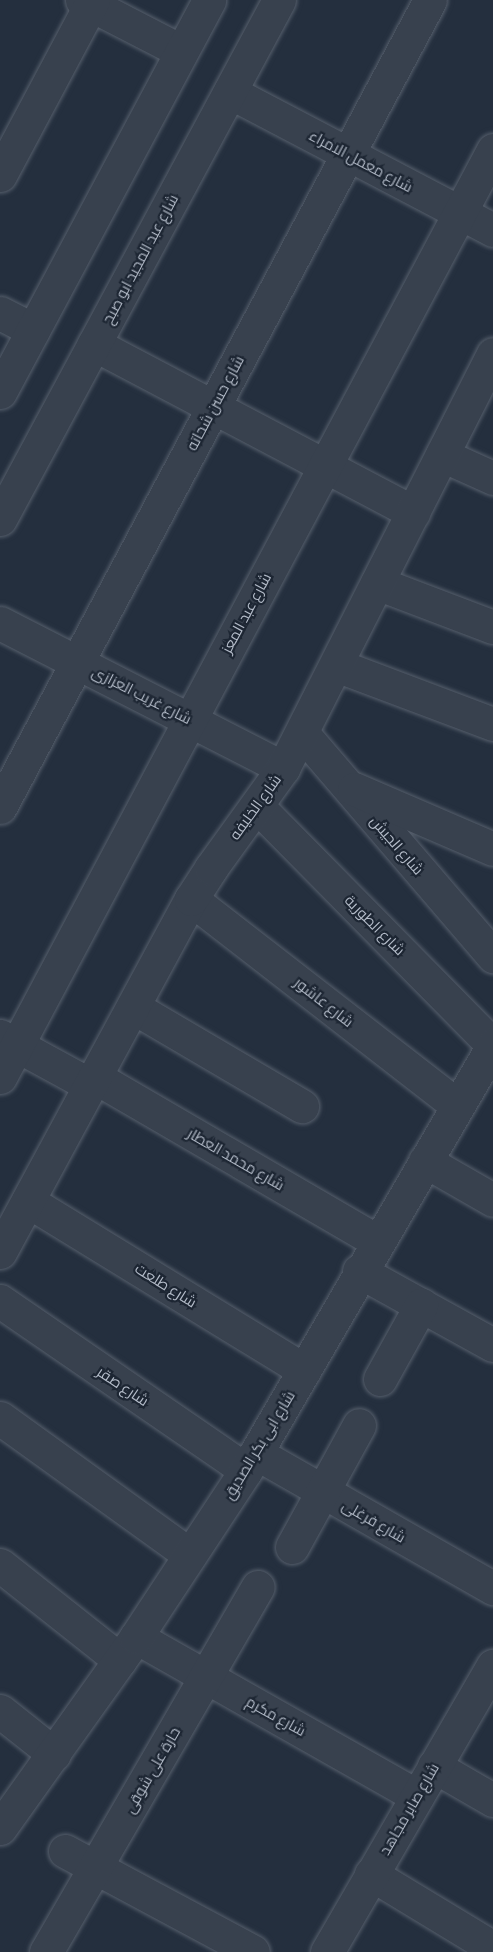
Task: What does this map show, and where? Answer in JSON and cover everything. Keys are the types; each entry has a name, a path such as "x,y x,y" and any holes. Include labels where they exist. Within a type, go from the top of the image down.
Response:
{"street":[{"path":"0,392 209,0"},
{"name":"شارع عبد المجيد ابو صبح","path":"0,519 279,0"},
{"name":"شارع حسن شحاته","path":"0,807 430,0"},
{"path":"0,175 88,2 181,51"},
{"name":"شارع معمل الامراء","path":"230,92 493,230"},
{"name":"شارع عبد المعز","path":"0,1077 8,1041 190,720 493,150"},
{"path":"0,313 33,330"},
{"path":"94,344 413,512"},
{"name":"شارع الخليفه","path":"0,1252 191,899 210,867 283,768 493,354"},
{"path":"442,454 493,478"},
{"path":"377,583 493,627"},
{"name":"شارع غريب العزازى","path":"0,623 283,768"},
{"path":"336,665 493,724"},
{"name":"شارع الجيش","path":"302,733 493,956"},
{"path":"347,786 493,849"},
{"name":"شارع الطورية","path":"257,806 493,1045"},
{"name":"شارع عاشور","path":"191,899 457,1105"},
{"path":"133,1007 303,1106"},
{"name":"شارع محمد العطار","path":"8,1041 93,1081 377,1241"},
{"name":"شارع ابى بكر الصديق","path":"0,1828 128,1648 251,1461 359,1271 493,1045"},
{"path":"425,1161 493,1200"},
{"name":"شارع طلعت","path":"28,1201 304,1370"},
{"path":"359,1271 493,1345"},
{"name":"شارع صقر","path":"0,1301 251,1461"},
{"path":"380,1379 421,1305"},
{"path":"0,1418 190,1555"},
{"path":"292,1547 359,1425"},
{"name":"شارع فرغلى","path":"251,1461 322,1491 493,1588"},
{"name":"شارع مكرم","path":"0,1565 128,1648 206,1677 417,1796"},
{"name":"حارة على شوقى","path":"46,1952 258,1587"},
{"name":"شارع صابر مجاهد","path":"327,1952 493,1666"},
{"path":"0,1711 54,1754"},
{"path":"434,1766 493,1800"},
{"path":"65,1851 253,1952"},
{"path":"371,1874 493,1948"}]}
